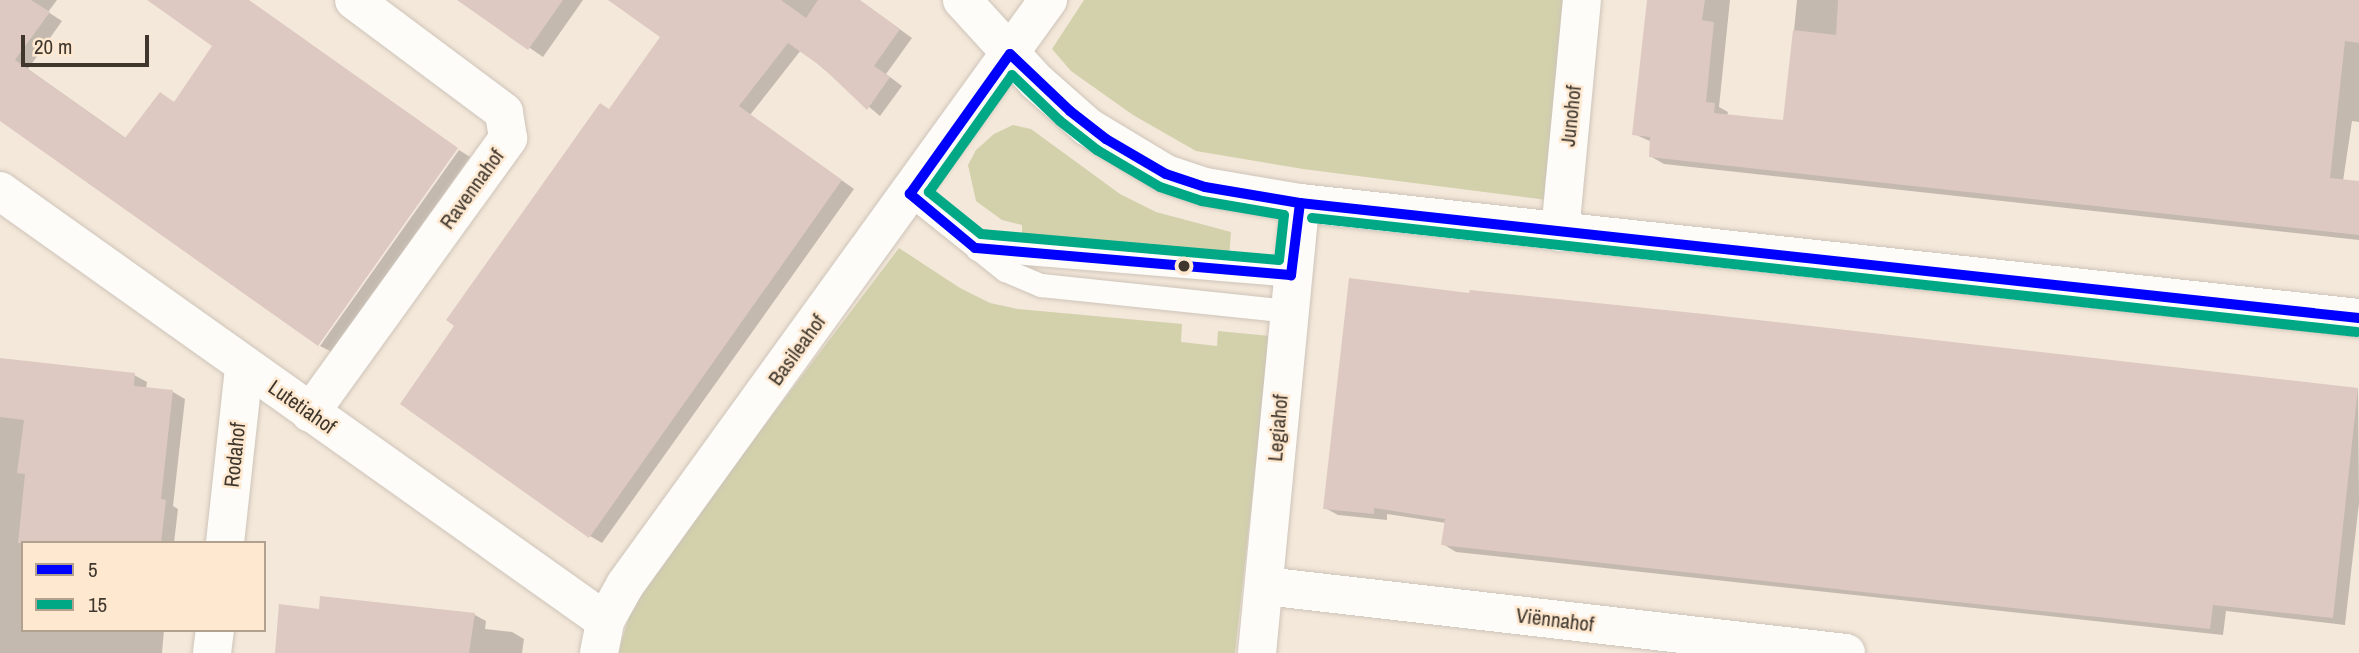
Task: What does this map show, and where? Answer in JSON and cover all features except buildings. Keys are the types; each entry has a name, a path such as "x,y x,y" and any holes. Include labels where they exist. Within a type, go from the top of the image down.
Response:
{"street":[{"name":"Ravennahof","path":"310,413 508,138 505,112 354,0"},
{"path":"962,0 1010,54 1088,127 1166,174 1205,187 1300,202 1560,232 2359,318"},
{"name":"Basileahof","path":"602,637 625,585 1048,0"},
{"name":"Junohof","path":"1560,232 1583,0"},
{"name":"Lutetiahof","path":"0,191 310,413 602,637"},
{"name":"Legiahof","path":"1257,653 1300,202"},
{"name":"Rodahof","path":"225,541 244,367"},
{"name":"Viënnahof","path":"1265,586 1846,653"},
{"path":"212,653 215,632"}],"lane":[{"path":"910,194 1005,270 1041,285 1290,293"},
{"path":"975,248 1290,293"}],"green space":[{"path":"1084,0 1565,0 1547,200 1303,169 1196,151 1133,115 1071,71 1052,49"},
{"path":"1013,125 1031,129 1120,194 1156,212 1231,232 1229,259 1022,241 1022,225 1002,220 976,201 968,165 976,150 994,134"},
{"path":"899,248 960,288 990,303 1018,309 1182,324 1181,342 1217,346 1218,331 1270,336 1235,653 618,653 630,614 649,578"}],"transit line":[{"name":"5","path":"1010,54 1070,111 1106,139 1166,174 1205,187 1300,203 1291,275 975,248 910,194 1010,54"},
{"name":"15","path":"1012,75 1060,121 1097,150 1160,187 1202,201 1284,215 1279,260 981,234 929,192 1012,75"},
{"name":"5","path":"1300,203 2359,318"},
{"name":"15","path":"1312,218 2357,332"}]}
